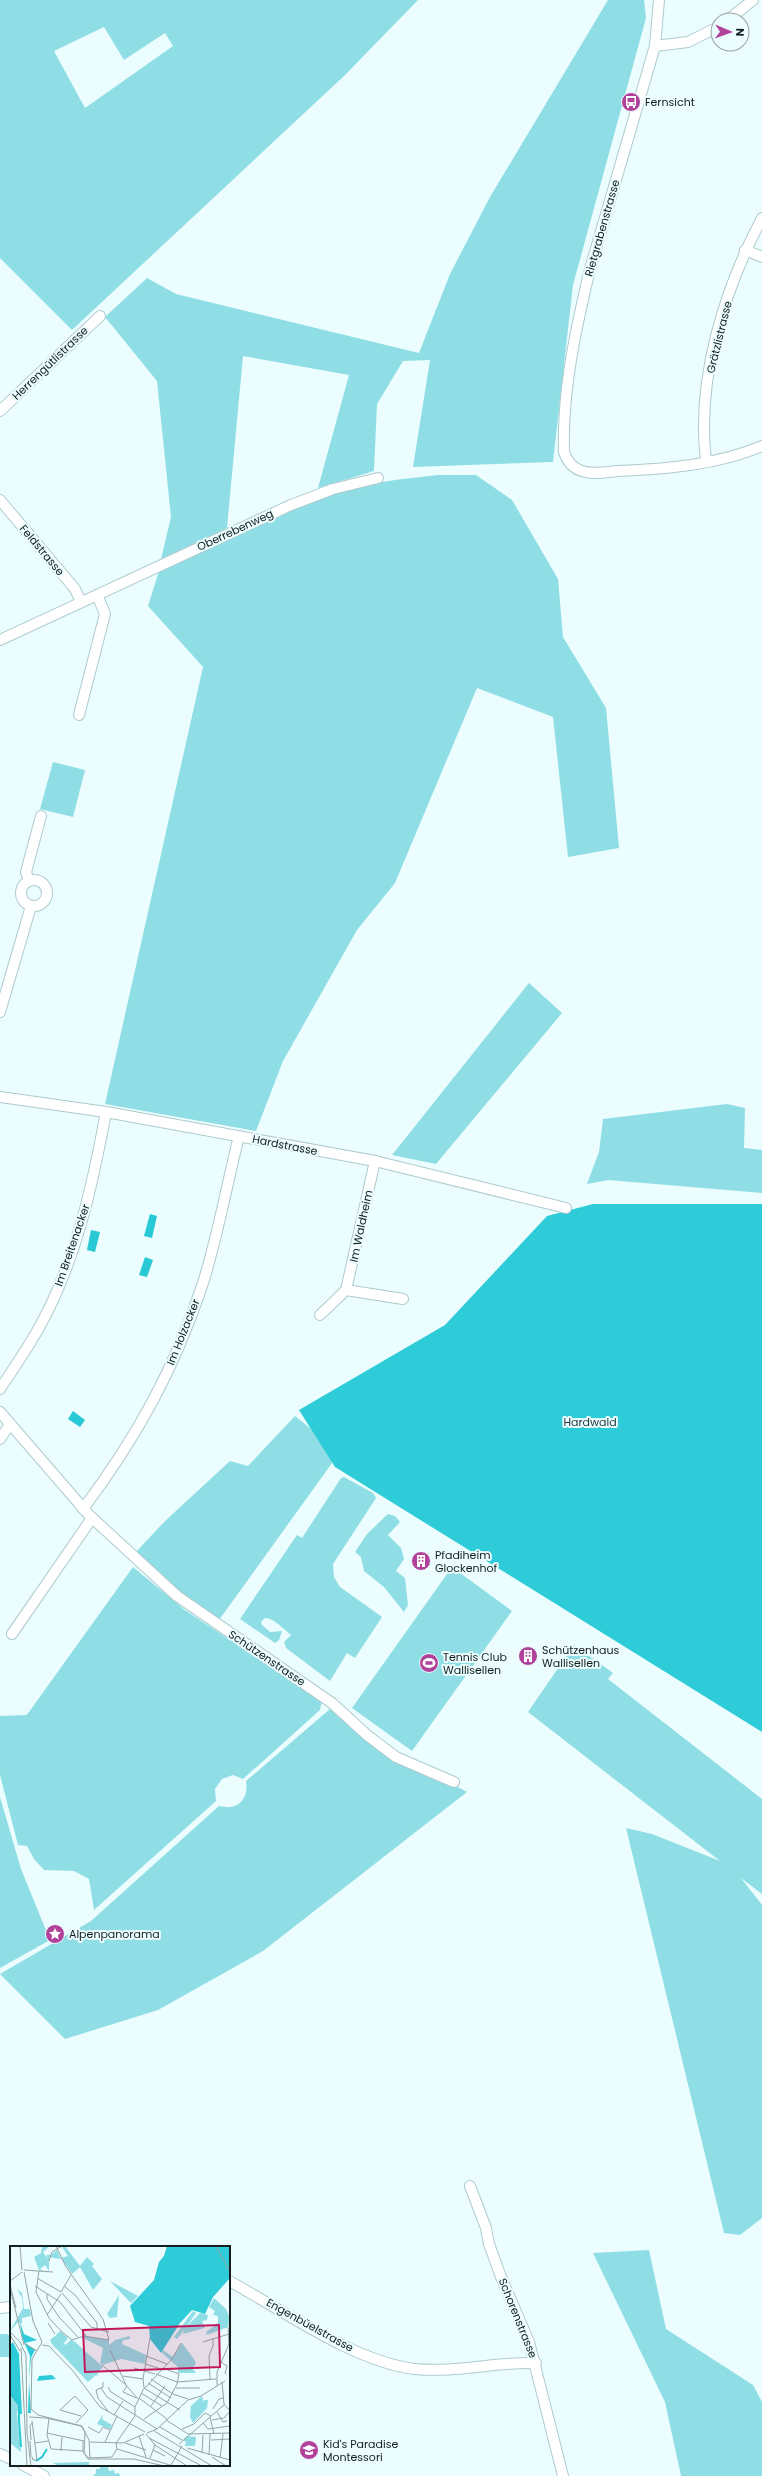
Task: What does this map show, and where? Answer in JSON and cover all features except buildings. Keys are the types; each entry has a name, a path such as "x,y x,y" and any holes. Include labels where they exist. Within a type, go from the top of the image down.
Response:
{"street":[{"name":"Rietgrabenstrasse","path":"659,0 656,46 592,262 582,303 571,362 563,439 567,460 574,468 594,472 659,469 706,461"},
{"path":"738,12 753,0"},
{"path":"656,46 688,42 710,31"},
{"name":"Grätzlistrasse","path":"706,461 704,420 711,362 724,311 745,250 762,218"},
{"path":"745,250 762,257"},
{"name":"Herrengütlistrasse","path":"0,411 100,316"},
{"path":"706,461 729,458 762,446"},
{"name":"Oberrebenweg","path":"0,640 291,505 333,489 378,478"},
{"name":"Feldstrasse","path":"0,500 75,589 81,602"},
{"path":"78,715 105,614 98,595"},
{"path":"29,881 26,872 41,816"},
{"path":"34,880 43,883 48,892 45,902 41,905 31,906 23,901 21,892 25,884 34,880"},
{"path":"0,1012 31,906"},
{"name":"Hardstrasse","path":"0,1097 106,1112 375,1161 566,1208"},
{"name":"Im Breitenacker","path":"0,1389 37,1332 66,1270 92,1188 106,1112"},
{"name":"Im Holzacker","path":"83,1509 107,1476 147,1414 183,1338 203,1281 239,1136"},
{"name":"Im Waldheim","path":"346,1290 375,1161"},
{"path":"320,1315 346,1290 403,1299"},
{"name":"Schützenstrasse","path":"0,1412 83,1509 177,1596 332,1703 367,1735 396,1757 454,1782"},
{"path":"0,1439 10,1424"},
{"path":"12,1634 92,1518"},
{"name":"Schorenstrasse","path":"470,2186 484,2222 489,2244 501,2277 529,2342 536,2363 563,2476"},
{"name":"Engenbüelstrasse","path":"230,2282 343,2345 393,2364 415,2369 445,2370 512,2362 536,2363"},
{"path":"0,2308 10,2307"},
{"path":"0,2454 10,2459"},
{"path":"25,2466 44,2476"}],"shaded area":[{"path":"0,0 418,0 345,75 72,330 0,258","holes":["104,27 124,60 165,33 173,46 85,108 54,51"]},
{"path":"608,0 644,0 646,18 573,285 553,462 413,467 430,360 403,361 377,404 374,471 318,488 349,375 243,356 227,528 161,559 171,517 157,381 105,317 147,278 176,294 419,353 450,274 490,197"},
{"path":"438,475 476,475 512,500 558,579 563,637 606,708 619,848 568,857 553,717 477,688 395,883 357,930 283,1061 256,1131 105,1104 203,667 148,606 159,571 267,518 311,500 359,486 386,481"},
{"path":"53,762 85,770 73,817 40,809"},
{"path":"529,983 562,1013 436,1164 392,1155"},
{"path":"727,1104 745,1108 744,1148 762,1150 762,1193 608,1180 587,1184 599,1152 603,1119"},
{"path":"150,1214 157,1216 152,1238 144,1236"},
{"path":"91,1230 100,1232 95,1252 87,1250"},
{"path":"145,1257 153,1260 147,1277 139,1275"},
{"path":"73,1411 85,1420 80,1427 68,1419"},
{"path":"295,1416 340,1452 219,1620 183,1595 136,1552 164,1522 230,1461 248,1466"},
{"path":"344,1477 373,1493 376,1498 333,1564 334,1577 340,1587 382,1617 355,1658 347,1653 330,1681 286,1648 284,1642 291,1635 275,1622 265,1618 261,1622 262,1625 270,1632 282,1631 279,1640 275,1643 240,1619 297,1535 302,1538 341,1478"},
{"path":"388,1514 395,1516 400,1522 388,1535 401,1548 404,1559 396,1571 405,1578 408,1605 404,1612 384,1587 364,1571 361,1557 355,1552 367,1534"},
{"path":"133,1567 185,1610 322,1701 320,1710 243,1779 233,1775 222,1779 215,1789 216,1801 94,1910 89,1879 74,1871 44,1870 34,1859 27,1846 18,1845 0,1775 0,1716 26,1715 29,1712"},
{"name":"Tennis Club Wallisellen","path":"452,1567 512,1611 412,1751 352,1708"},
{"path":"574,1645 613,1673 608,1679 762,1799 762,1894 741,1878 762,1905 762,2218 740,2235 724,2233 626,1828 652,1834 720,1861 528,1712"},
{"path":"330,1709 361,1736 467,1792 263,1951 158,2010 65,2039 0,1974 91,1921 219,1806 232,1807 241,1802 246,1793 246,1781"},
{"path":"0,1797 21,1869 50,1940 0,1968"},
{"path":"649,2250 666,2329 753,2385 762,2402 762,2476 681,2476 665,2402 593,2253"},
{"path":"0,2334 7,2334 10,2336 10,2357 0,2357"},
{"path":"100,2466 108,2467 109,2471 114,2470 115,2474 119,2473 120,2476 93,2476 96,2473 96,2469 100,2469"}],"green space":[{"name":"Hardwald","path":"593,1204 762,1204 762,1732 335,1467 299,1410 445,1325 547,1216"}],"place":[{"name":"Fernsicht","path":"631,102"},
{"name":"Pfadiheim Glockenhof","path":"421,1561"},
{"name":"Schützenhaus Wallisellen","path":"528,1656"},
{"name":"Tennis Club Wallisellen","path":"429,1663"},
{"name":"Alpenpanorama","path":"55,1934"},
{"name":"Kid's Paradise Montessori","path":"309,2450"}]}
